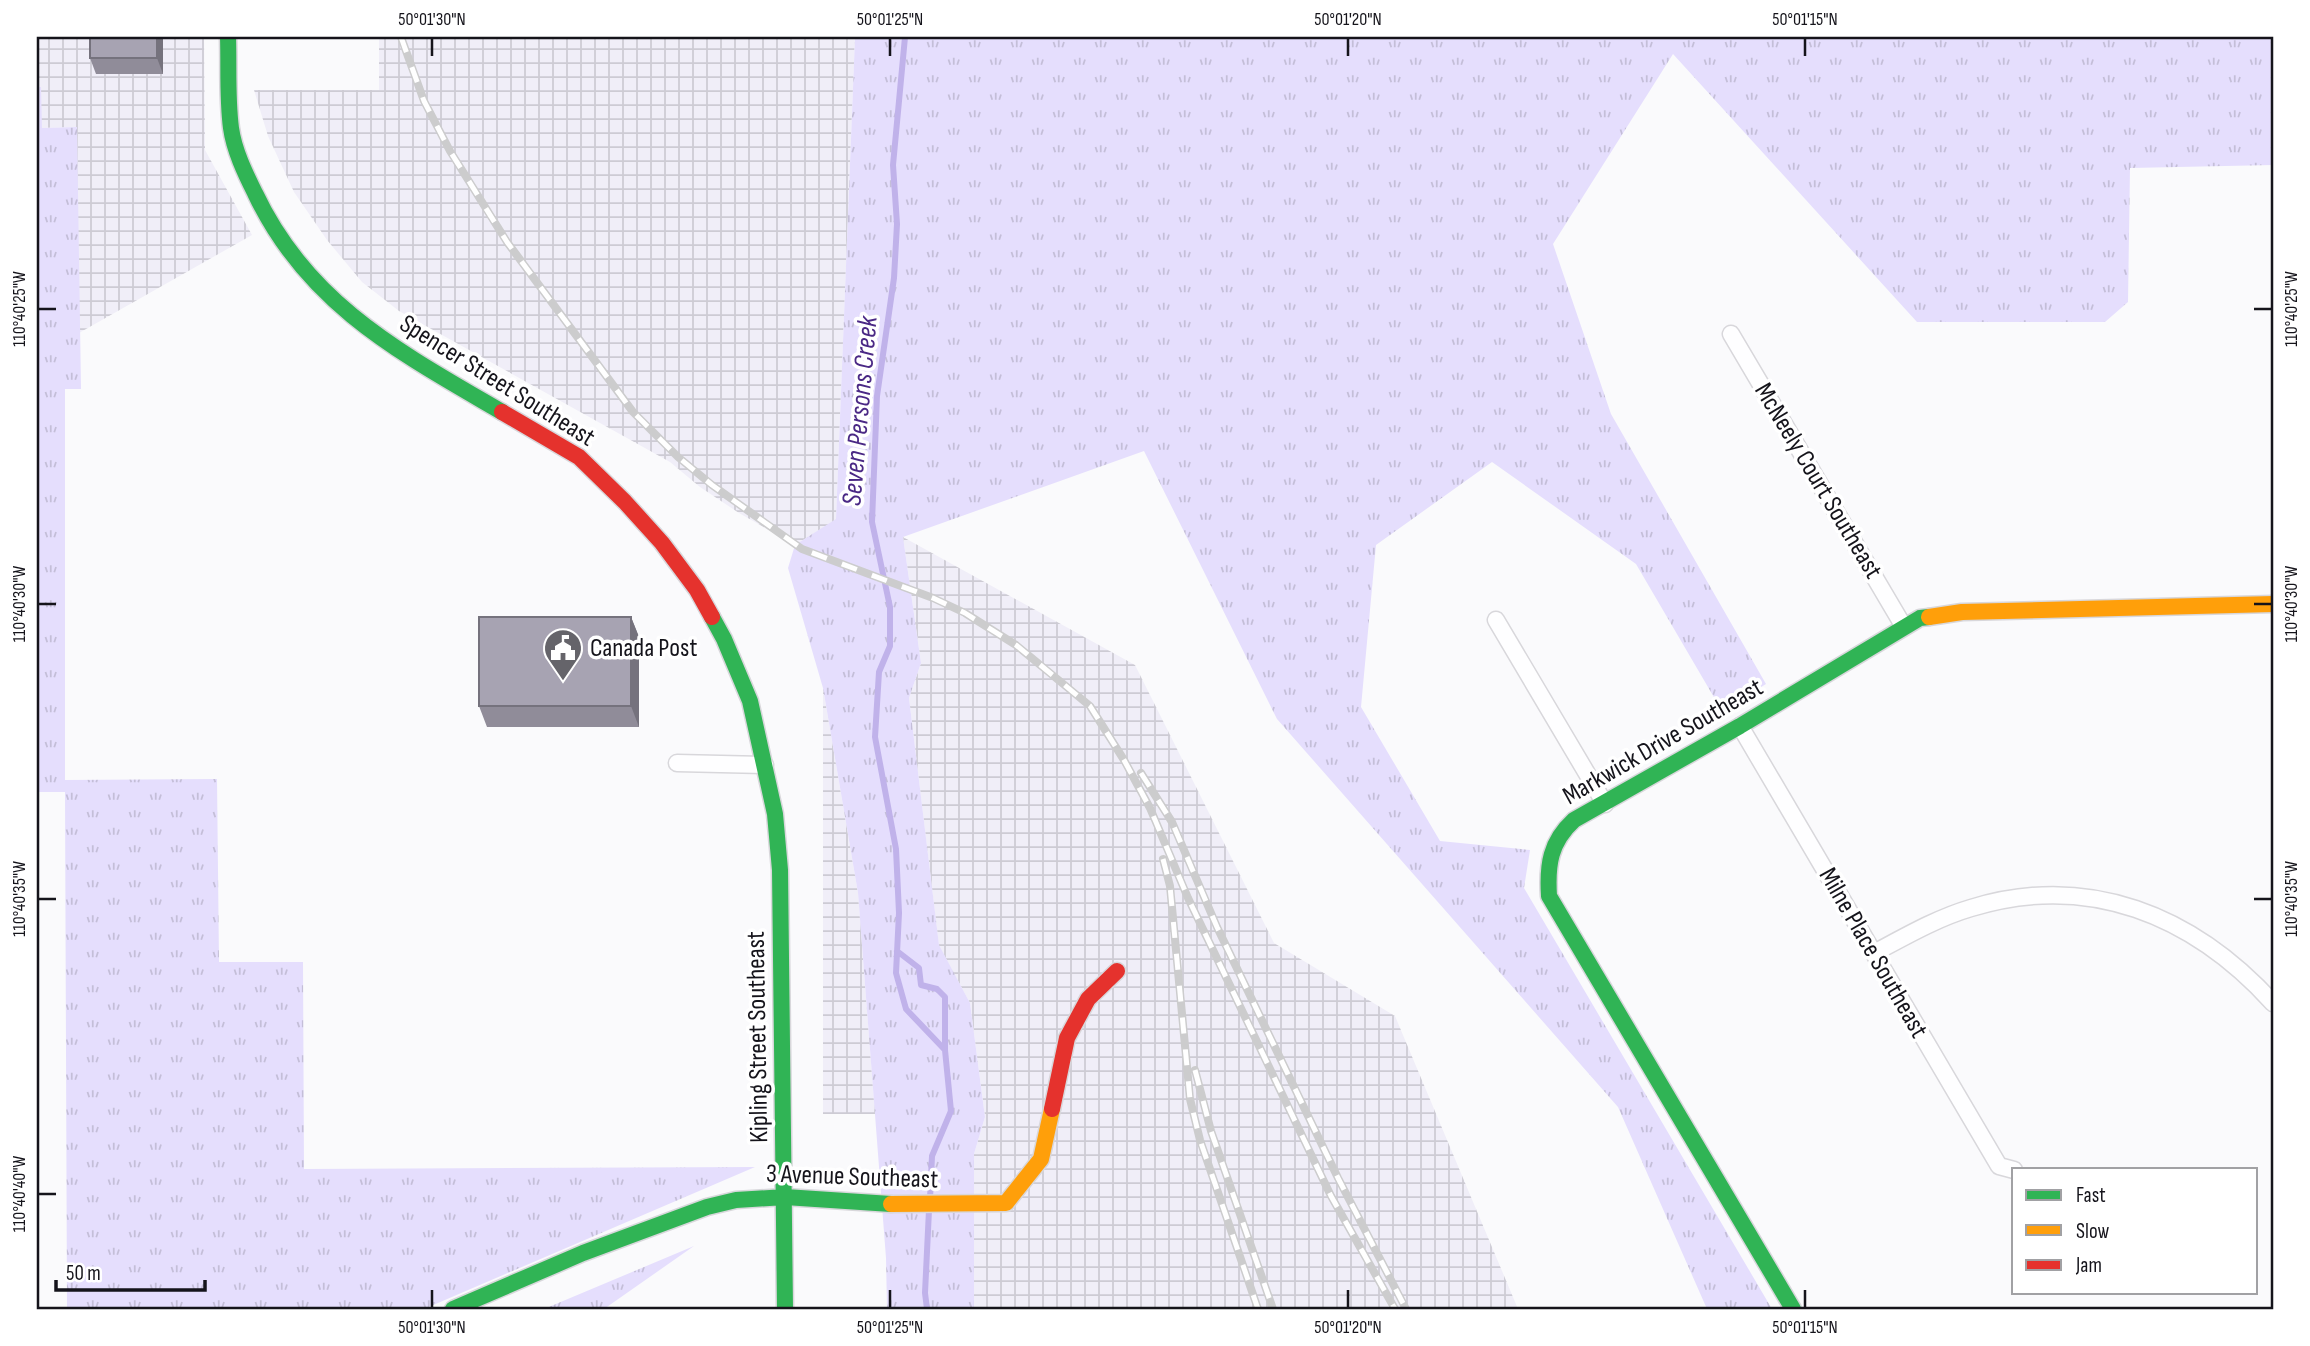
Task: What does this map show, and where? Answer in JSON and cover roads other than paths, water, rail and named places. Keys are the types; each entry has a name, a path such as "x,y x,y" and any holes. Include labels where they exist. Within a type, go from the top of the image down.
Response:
{"street":[{"name":"Spencer Street Southeast","path":"228,37 231,129 242,166 288,249 316,284 359,322 405,355 579,457 625,502 662,543 696,590 724,639 750,701 765,765"},
{"name":"McNeely Court Southeast","path":"1731,334 1905,627"},
{"name":"Markwick Drive Southeast","path":"1793,1309 1549,896 1548,867 1553,843 1560,831 1574,820 1740,726 1920,618 1962,612 2273,604"},
{"path":"1496,620 1605,804"},
{"name":"Milne Place Southeast","path":"1740,726 1999,1166 2012,1169"},
{"path":"677,763 765,765"},
{"name":"Kipling Street Southeast","path":"765,765 775,814 780,870 785,1309"},
{"path":"1874,953 1925,926 1970,908 2027,898 2082,898 2141,910 2186,930 2206,942 2248,976 2273,1003"},
{"name":"3 Avenue Southeast","path":"453,1309 583,1253 707,1207 736,1200 785,1197 891,1205 1006,1203 1041,1159 1067,1038 1087,999 1116,971"}],"waterway":[{"name":"Seven Persons Creek","path":"905,37 893,165 897,224 894,278 877,396 872,522 890,607 890,646 879,672 875,737 896,849 899,913 896,973 906,1009 945,1050 951,1111 932,1156 930,1199"},
{"name":"Seven Persons Creek","path":"897,951 919,968 921,985 937,989 945,997 945,1050"},
{"name":"Seven Persons Creek","path":"927,1309 925,1293 929,1210"}],"railway":[{"path":"401,37 424,101 450,151 507,242 633,412 678,457 712,485 802,549 933,598 965,613 1016,645 1090,706 1150,808 1188,898 1331,1196 1395,1309"},
{"path":"1141,773 1172,822 1217,927 1338,1178 1406,1309"},
{"path":"1163,859 1170,886 1190,1099 1200,1140 1258,1309"},
{"path":"1195,1070 1211,1131 1273,1309"}],"place":[{"name":"Canada Post","path":"563,682"}]}
